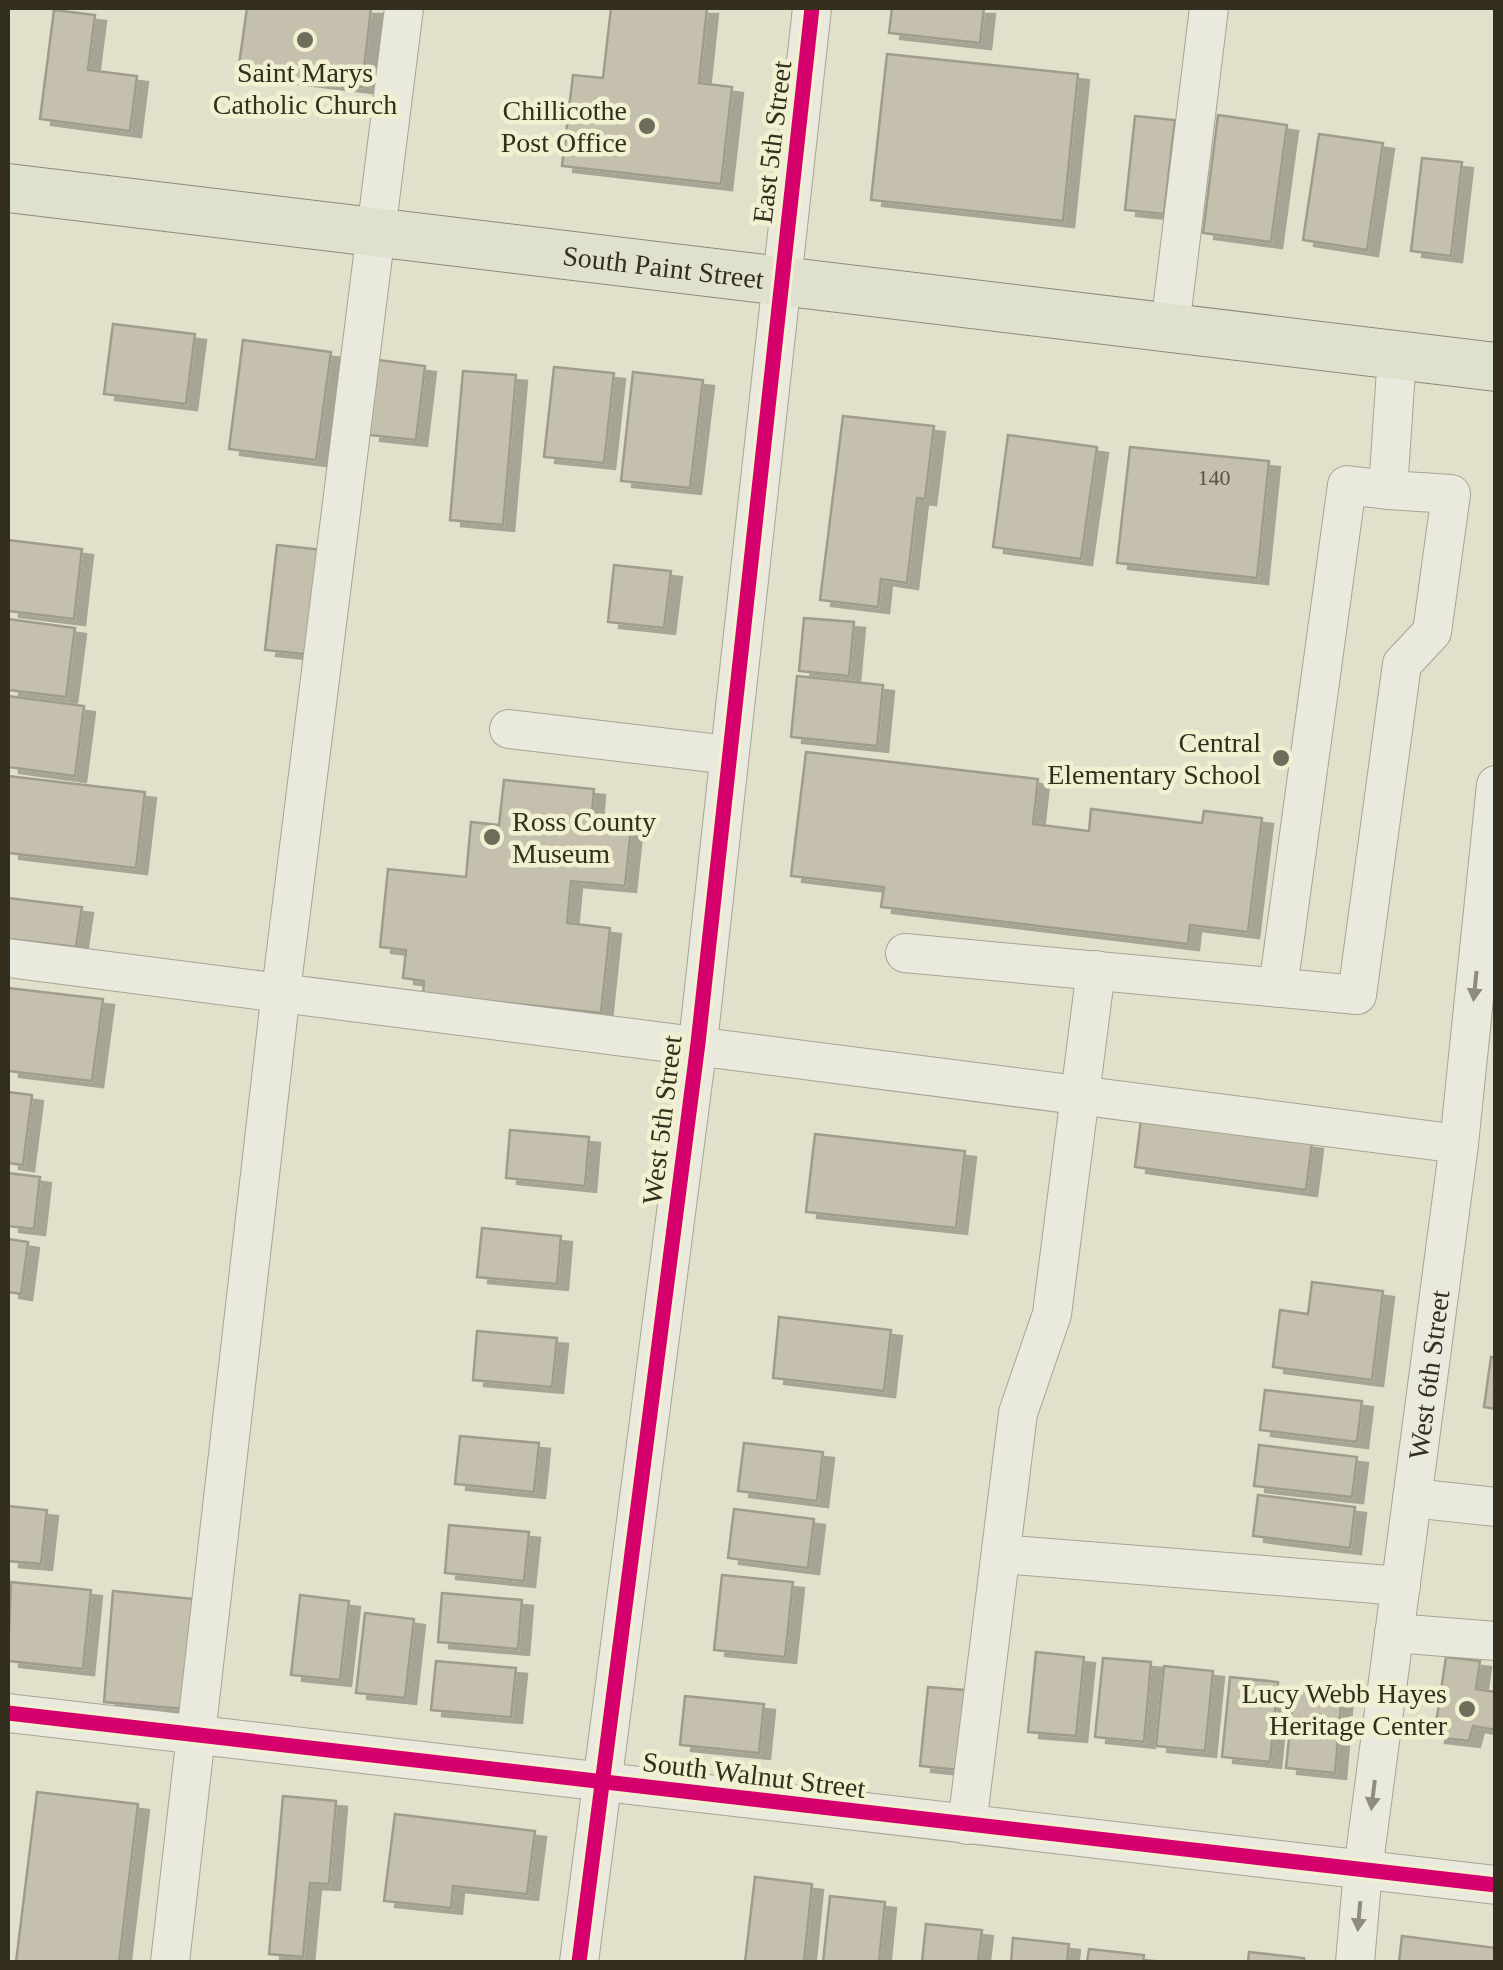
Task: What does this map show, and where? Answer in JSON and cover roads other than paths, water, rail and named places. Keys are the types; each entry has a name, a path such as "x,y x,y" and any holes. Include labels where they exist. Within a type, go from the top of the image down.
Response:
{"main road":[{"name":"South Paint Street","path":"8,188 1496,367"}],"street":[{"path":"170,1962 199,1736 280,991 404,8"},
{"name":"East 5th Street","path":"781,282 812,8"},
{"path":"1170,327 1209,8"},
{"name":"West 5th Street","path":"579,1962 698,1043 781,282"},
{"path":"1388,490 1397,355"},
{"path":"906,953 1096,970 1278,988 1357,995 1402,664 1432,632 1451,494 1347,485 1278,988"},
{"path":"509,729 729,755"},
{"name":"West 6th Street","path":"1355,1962 1363,1870 1459,1144 1496,785"},
{"path":"8,958 698,1043 1081,1098 1459,1144"},
{"path":"968,1824 1018,1413 1052,1314 1096,970"},
{"path":"1412,1498 1496,1507"},
{"path":"1001,1554 1400,1586"},
{"path":"1394,1633 1496,1641"},
{"name":"South Walnut Street","path":"8,1713 1496,1885"}],"place":[{"name":"Saint Marys Catholic Church","path":"305,40"},
{"name":"Chillicothe Post Office","path":"647,126"},
{"name":"Central Elementary School","path":"1281,758"},
{"name":"Ross County Museum","path":"492,837"},
{"name":"Lucy Webb Hayes Heritage Center","path":"1467,1709"}]}
